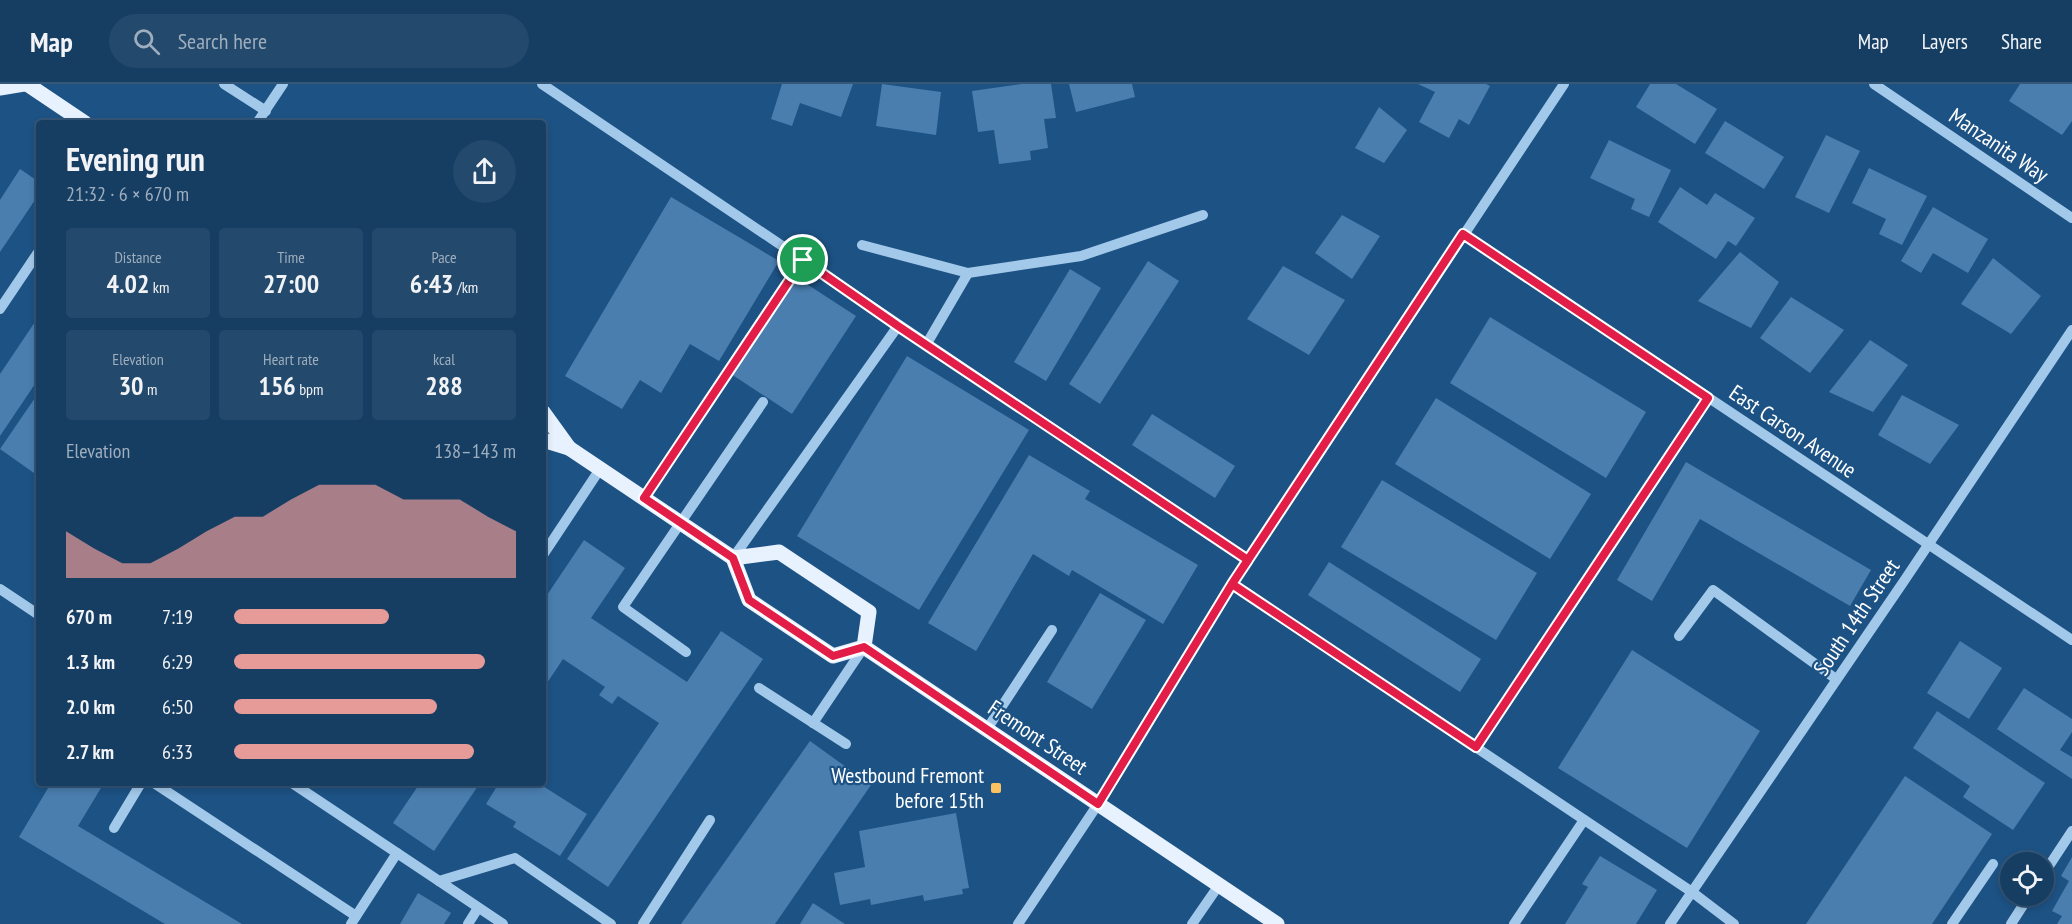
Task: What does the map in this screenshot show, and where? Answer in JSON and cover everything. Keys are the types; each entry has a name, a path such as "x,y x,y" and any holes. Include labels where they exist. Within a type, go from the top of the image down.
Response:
{"main road":[{"path":"0,88 26,84 80,120"},
{"path":"546,416 569,448"},
{"path":"546,442 569,448 733,558 749,600 833,656 864,647 869,612 859,605 779,552 733,558"},
{"name":"Fremont Street","path":"864,647 1277,924"}],"street":[{"path":"224,84 266,111"},
{"path":"259,120 283,84"},
{"path":"542,84 1248,560"},
{"path":"1018,924 1098,804 1232,584 1564,84"},
{"name":"Manzanita Way","path":"1874,84 2072,218"},
{"path":"862,245 968,273 1081,256 1203,215"},
{"name":"East Carson Avenue","path":"1463,234 2072,640"},
{"path":"0,309 36,255"},
{"path":"644,498 803,260"},
{"path":"926,345 968,273"},
{"path":"733,558 898,326"},
{"name":"South 14th Street","path":"1670,924 2072,330"},
{"path":"1476,747 1708,398"},
{"path":"686,652 623,608 763,402"},
{"path":"546,550 600,469"},
{"path":"1232,584 1692,892 1734,924"},
{"path":"0,589 36,613"},
{"path":"1679,636 1713,590 1836,679"},
{"path":"987,729 1052,630"},
{"path":"813,723 864,647"},
{"path":"759,688 846,744"},
{"path":"114,828 139,786"},
{"path":"158,786 354,920 397,853"},
{"path":"296,786 503,924"},
{"path":"643,924 710,820"},
{"path":"1514,924 1584,820"},
{"path":"2054,858 2072,831"},
{"path":"439,881 515,858 610,924"},
{"path":"1952,924 1993,864"},
{"path":"1192,924 1219,885"},
{"path":"2011,924 2023,906"},
{"path":"468,924 478,908"}],"building":[{"path":"782,84 853,84 841,117 800,103 792,126 771,119"},
{"path":"882,84 941,92 936,135 876,126"},
{"path":"1022,84 1051,84 1056,118 1044,119 1048,148 1030,151 1031,160 999,164 994,130 978,132 972,91"},
{"path":"1069,84 1132,84 1135,97 1076,112"},
{"path":"1418,84 1486,84 1490,86 1469,125 1459,119 1449,138 1419,122 1435,92"},
{"path":"1650,84 1676,84 1717,109 1695,144 1636,107"},
{"path":"2020,84 2072,84 2072,121 2062,135 2009,101"},
{"path":"1379,107 1407,130 1384,163 1355,148"},
{"path":"1725,121 1784,157 1764,189 1705,153"},
{"path":"1826,135 1860,151 1829,213 1795,197"},
{"path":"1609,140 1671,170 1649,217 1631,209 1635,199 1590,178"},
{"path":"1869,168 1927,196 1902,245 1879,234 1886,219 1852,203"},
{"path":"20,169 36,180 36,198 0,252 0,200"},
{"path":"1680,187 1707,205 1715,193 1755,218 1736,246 1728,241 1716,259 1658,222"},
{"path":"671,197 779,261 719,361 690,344 661,393 640,380 622,409 565,376"},
{"path":"1933,207 1988,239 1968,273 1933,253 1921,273 1901,261"},
{"path":"1342,215 1380,236 1352,279 1315,253"},
{"path":"1740,252 1779,282 1751,328 1698,301"},
{"path":"1993,258 2041,296 2011,334 1961,304"},
{"path":"1148,261 1179,281 1100,404 1069,384"},
{"path":"1283,266 1345,300 1309,355 1247,319"},
{"path":"1070,269 1101,288 1046,381 1014,362"},
{"path":"796,277 856,316 792,414 731,374"},
{"path":"1791,297 1844,330 1810,373 1760,338"},
{"path":"1490,317 1646,412 1606,478 1450,383"},
{"path":"36,320 36,382 0,436 0,374"},
{"path":"1870,340 1908,365 1873,412 1829,392"},
{"path":"907,356 1029,430 919,610 797,536"},
{"path":"1902,395 1959,425 1930,464 1878,435"},
{"path":"36,396 36,470 34,473 0,449"},
{"path":"1436,398 1591,494 1550,559 1395,464"},
{"path":"1152,414 1235,466 1215,498 1132,445"},
{"path":"1029,455 1090,491 1085,499 1198,565 1163,624 1072,570 1069,576 1033,554 976,651 928,623"},
{"path":"1686,462 1871,570 1850,606 1700,519 1652,601 1617,580"},
{"path":"1382,480 1537,573 1496,640 1341,547"},
{"path":"584,540 625,568 591,618 687,682 721,631 763,659 608,887 567,859 659,723 618,696 612,704 599,695 605,687 563,659 546,684 546,597"},
{"path":"1329,562 1481,659 1460,692 1308,595"},
{"path":"1100,593 1146,620 1092,709 1047,682"},
{"path":"1960,641 2002,668 1969,719 1927,693"},
{"path":"1632,650 1760,731 1687,848 1558,768"},
{"path":"2024,688 2072,719 2072,732 2060,750 2072,757 2072,779 1997,729"},
{"path":"1937,711 2045,783 2013,830 1963,797 1970,786 1913,748"},
{"path":"810,741 871,785 775,924 681,924"},
{"path":"1905,776 1992,834 1932,924 1806,924"},
{"path":"49,786 102,786 78,826 242,924 165,924 19,837"},
{"path":"418,786 478,786 434,851 393,823"},
{"path":"497,786 543,786 587,814 560,856 513,827 516,822 486,804"},
{"path":"956,813 969,888 962,889 963,894 924,901 923,895 871,905 870,899 840,905 834,873 865,867 859,831"},
{"path":"1600,856 1657,890 1636,924 1565,924 1588,887 1582,884"},
{"path":"2072,857 2072,924 2057,924 2062,916 2052,911 2069,881 2061,876"},
{"path":"418,893 451,913 444,924 400,924"},
{"path":"813,903 845,924 800,924"}],"place":[{"name":"Westbound Fremont before 15th","path":"996,788"}],"route":[{"path":"803,260 644,498 733,558 749,600 833,656 864,647 1098,804 1232,584 1463,234 1708,398 1476,747 1232,584 1248,560 1224,545 898,326 803,260"}]}
